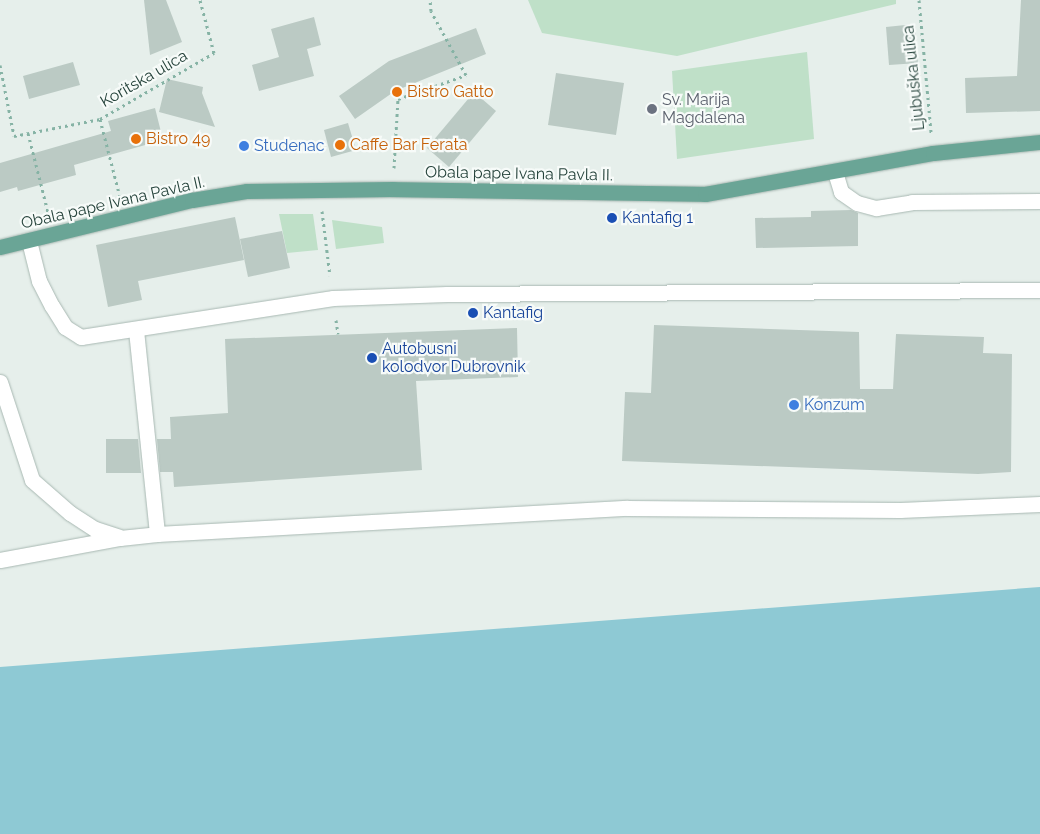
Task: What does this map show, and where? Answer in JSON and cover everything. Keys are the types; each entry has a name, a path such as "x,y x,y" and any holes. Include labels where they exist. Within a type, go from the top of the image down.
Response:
{"main road":[{"name":"Obala pape Ivana Pavla II.","path":"0,247 124,215 192,200 248,191 319,188 705,194 933,153 1040,142"}],"street":[{"path":"835,172 841,192 858,203 876,208 912,202 1040,201"},
{"path":"29,241 39,281 66,327 82,337 333,298 447,294 1040,290"},
{"path":"136,330 158,534"},
{"path":"0,382 32,480 70,513 95,529 120,538"},
{"path":"0,560 120,538 158,534 627,508 900,510 1040,504"}],"path":[{"name":"Koritska ulica","path":"124,215 100,119 214,53 200,0"},
{"path":"393,189 398,99 466,75 431,11 430,0"},
{"name":"Ljubuška ulica","path":"918,0 933,153"},
{"path":"0,65 14,136 100,119"},
{"path":"28,133 54,234"},
{"path":"319,188 338,334"}],"green space":[{"path":"528,0 896,0 896,4 677,56 542,33"},
{"path":"807,52 814,139 677,159 672,71"},
{"path":"279,214 313,214 318,250 287,253"},
{"path":"332,220 382,227 384,243 336,249"}],"water":[{"path":"1040,587 1040,834 0,834 0,667"}],"building":[{"path":"144,0 166,0 182,42 150,55"},
{"path":"1021,0 1040,0 1040,111 966,113 965,78 1017,76"},
{"path":"314,17 321,45 307,49 314,76 259,91 252,65 279,57 271,29"},
{"path":"915,24 918,63 889,65 886,27"},
{"path":"476,28 486,54 395,91 355,119 339,96 389,61"},
{"path":"73,62 80,85 29,99 23,76"},
{"path":"556,73 624,83 616,135 548,125"},
{"path":"167,79 203,87 202,93 215,127 159,112"},
{"path":"474,92 496,111 449,167 427,148"},
{"path":"155,108 163,140 74,165 76,175 18,191 17,187 0,192 0,163 111,131 108,121"},
{"path":"348,123 356,150 331,157 324,130"},
{"path":"851,210 858,213 858,246 756,248 755,218 811,217 811,211"},
{"path":"235,217 244,260 138,281 142,300 108,307 96,245"},
{"path":"282,231 290,268 248,277 240,239"},
{"path":"654,325 859,332 860,389 893,389 896,334 984,337 983,353 1012,354 1011,472 978,474 622,461 625,392 651,393"},
{"path":"517,328 518,377 416,381 422,470 174,487 173,472 160,472 157,439 171,439 170,417 228,413 225,339"},
{"path":"106,439 138,439 141,473 106,473"}],"place":[{"name":"Bistro Gatto","path":"397,92"},
{"name":"Sv. Marija Magdalena","path":"652,109"},
{"name":"Bistro 49","path":"136,139"},
{"name":"Caffe Bar Ferata","path":"340,145"},
{"name":"Studenac","path":"244,146"},
{"name":"Kantafig 1","path":"612,218"},
{"name":"Kantafig","path":"473,313"},
{"name":"Autobusni kolodvor Dubrovnik","path":"372,358"},
{"name":"Konzum","path":"794,405"}]}
